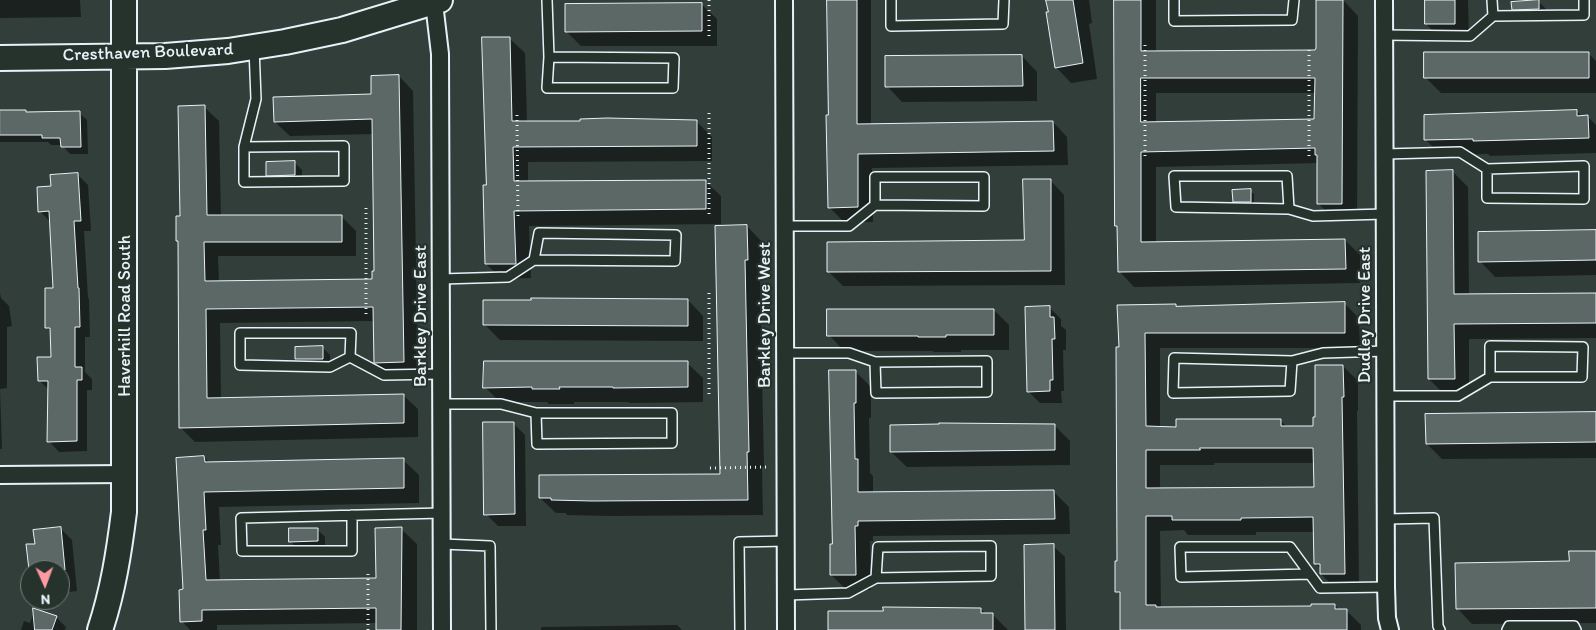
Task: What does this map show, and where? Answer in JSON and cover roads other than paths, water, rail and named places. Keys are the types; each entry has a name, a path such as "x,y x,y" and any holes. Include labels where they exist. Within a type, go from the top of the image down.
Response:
{"street":[{"name":"Haverhill Road South","path":"100,630 108,606 118,559 124,512 124,0"},
{"name":"Barkley Drive West","path":"784,0 786,630"},
{"name":"Dudley Drive East","path":"1384,0 1386,587 1387,618 1390,630"},
{"name":"Cresthaven Boulevard","path":"0,58 170,56 254,47 342,30 434,1"},
{"name":"Barkley Drive East","path":"434,1 440,54 442,630"},
{"path":"0,475 125,474"}],"lane":[{"path":"547,0 549,57 547,88 673,88 674,58 549,57"},
{"path":"891,0 891,26 1004,24 1004,0"},
{"path":"1174,0 1174,21 1292,20 1294,0"},
{"path":"1492,0 1493,16"},
{"path":"1384,35 1470,36 1493,16 1584,15 1584,0"},
{"path":"244,147 344,146 344,181 244,182 244,147 256,99 254,47"},
{"path":"1385,154 1460,152 1487,169 1584,166 1584,199 1487,198 1487,169"},
{"path":"1288,209 1287,176 1174,176 1176,207 1288,209 1313,216 1385,214"},
{"path":"784,226 849,226 875,205 984,206 984,177 875,177 875,205"},
{"path":"441,279 508,277 534,260 675,262 676,235 539,233 534,260"},
{"path":"240,333 351,333 350,357 330,366 240,365 240,333"},
{"path":"1386,396 1458,396 1490,377 1582,377 1583,347 1490,346 1490,377"},
{"path":"1292,361 1290,391 1174,393 1174,358 1292,361 1323,352 1386,351"},
{"path":"785,352 849,352 875,362 987,361 986,392 876,393 875,362"},
{"path":"350,357 384,375 442,374"},
{"path":"442,404 501,404 536,414 672,413 672,443 536,444 536,414"},
{"path":"352,515 352,551 242,551 241,518 352,515 442,513"},
{"path":"1386,519 1434,518 1438,626 1440,630"},
{"path":"740,630 739,542 786,541"},
{"path":"442,544 490,546 491,630"},
{"path":"786,594 848,593 876,578 991,576 991,546 878,547 876,578"},
{"path":"1310,574 1181,577 1180,547 1290,547 1310,574 1320,588 1386,587"},
{"path":"1507,630 1509,626 1574,626 1576,630"}]}
